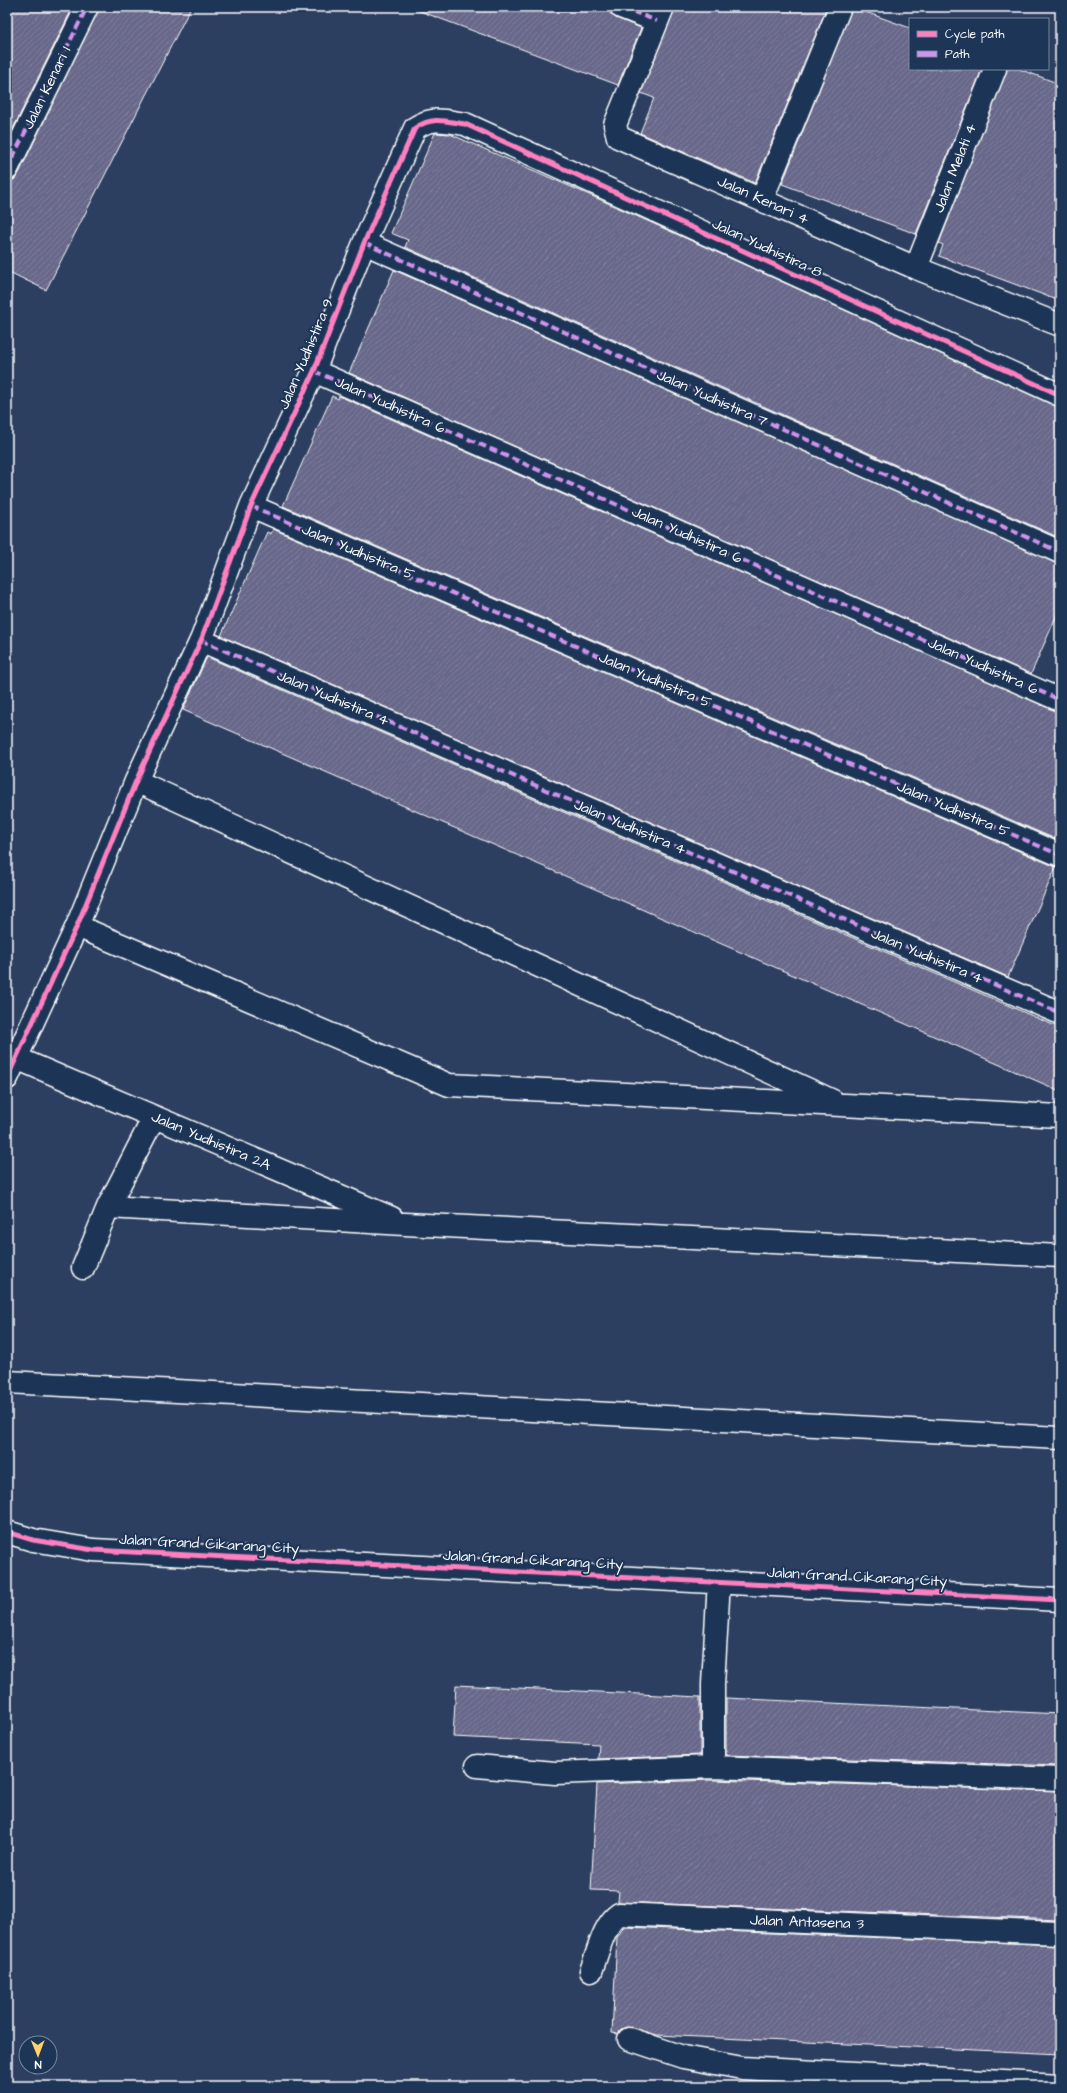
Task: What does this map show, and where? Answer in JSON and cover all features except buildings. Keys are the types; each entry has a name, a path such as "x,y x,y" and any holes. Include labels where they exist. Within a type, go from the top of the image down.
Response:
{"street":[{"name":"Jalan Kenari 1","path":"7,169 87,7"},
{"name":"Jalan Kenari 4","path":"621,7 660,14 615,125 618,137 916,268 1060,324"},
{"path":"762,199 840,7"},
{"name":"Jalan Melati 4","path":"916,268 994,70"},
{"name":"Jalan Yudhistira 9","path":"7,1078 77,926 136,781 202,638 251,506 314,371 364,243 415,128 432,119 465,124"},
{"name":"Jalan Yudhistira 8","path":"465,124 1060,395"},
{"name":"Jalan Yudhistira 7","path":"364,243 1060,552"},
{"name":"Jalan Yudhistira 6","path":"314,371 1060,700"},
{"name":"Jalan Yudhistira 5","path":"251,506 1060,855"},
{"name":"Jalan Yudhistira 4","path":"202,638 214,646 1060,1013"},
{"path":"136,781 844,1106"},
{"path":"77,926 449,1085 1060,1116"},
{"name":"Jalan Yudhistira 2A","path":"16,1058 405,1224"},
{"path":"83,1268 108,1207 154,1117"},
{"path":"108,1207 405,1224 1060,1256"},
{"path":"7,1382 1060,1438"},
{"name":"Jalan Grand Cikarang City","path":"7,1532 33,1540 93,1550 719,1581 1060,1600"},
{"path":"713,1767 713,1684 719,1581"},
{"path":"477,1766 555,1773 713,1767 1060,1779"},
{"name":"Jalan Antasena 3","path":"591,1971 607,1928 612,1919 620,1914 1060,1933"},
{"path":"629,2039 683,2057 742,2068 1060,2086"}],"marked path":[{"path":"7,169 87,7"},
{"path":"621,7 657,21"},
{"path":"364,243 1060,552"},
{"path":"314,371 1060,700"},
{"path":"251,506 1060,855"},
{"path":"202,638 207,643 1060,1013"}],"cycle path":[{"path":"7,1078 77,926 136,781 202,638 251,506 314,371 364,243 415,128 421,124 439,120 465,124 1060,395"},
{"path":"7,1532 33,1540 93,1550 1060,1600"}]}
